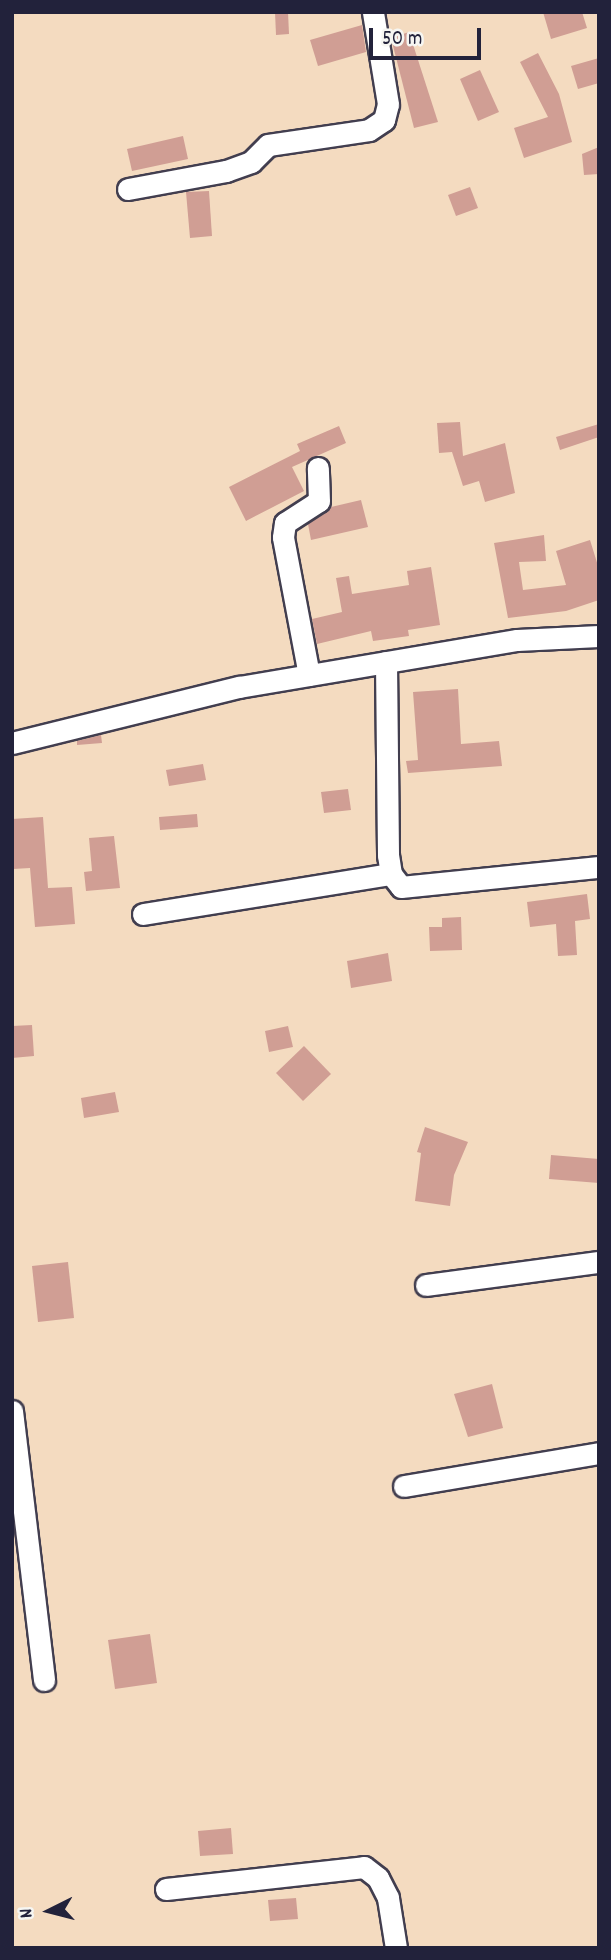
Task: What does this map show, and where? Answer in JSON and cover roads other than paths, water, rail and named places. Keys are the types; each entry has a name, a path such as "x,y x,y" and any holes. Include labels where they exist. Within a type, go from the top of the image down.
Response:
{"street":[{"path":"128,189 226,171 251,162 268,145 369,130 384,120 388,104 373,12"},
{"path":"309,675 283,537 285,523 318,501 322,491 318,468"},
{"path":"13,742 239,687 517,640 599,636"},
{"path":"386,662 391,874 401,887 422,888 599,867"},
{"path":"143,914 391,874"},
{"path":"426,1285 599,1262"},
{"path":"12,1410 44,1680"},
{"path":"404,1486 599,1453"},
{"path":"166,1889 364,1867 378,1878 388,1898 396,1948"}]}
